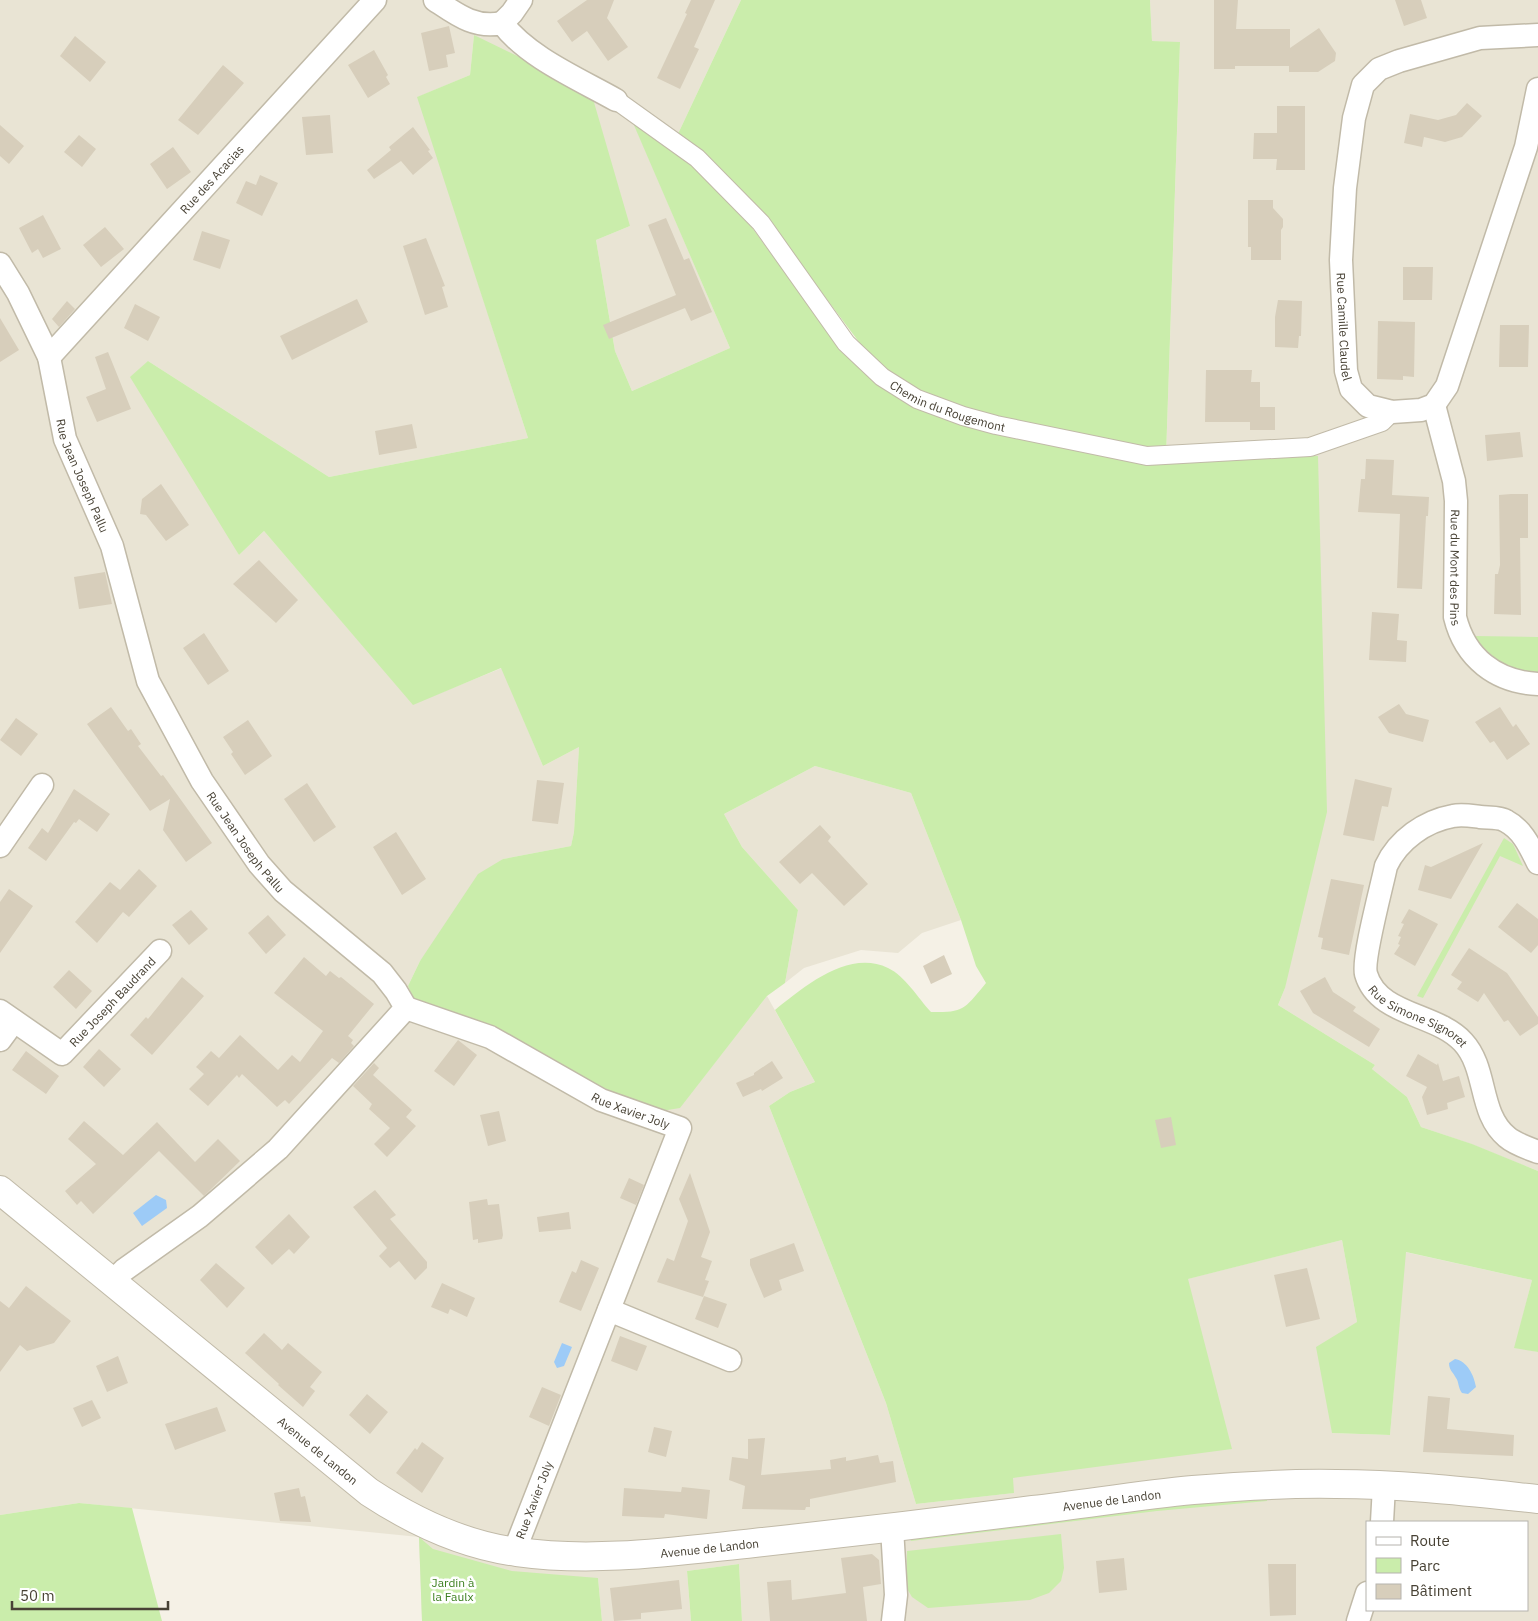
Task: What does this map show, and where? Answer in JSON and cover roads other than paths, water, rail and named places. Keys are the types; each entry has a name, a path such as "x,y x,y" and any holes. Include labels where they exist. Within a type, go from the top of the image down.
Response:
{"street":[{"name":"Rue des Acacias","path":"49,357 375,0"},
{"path":"435,0 474,23 489,26 502,23 521,0"},
{"path":"502,23 511,35 534,53 616,100"},
{"name":"Rue Camille Claudel","path":"1434,404 1421,410 1392,412 1368,406 1351,389 1346,371 1340,260 1345,188 1354,118 1363,85 1379,69 1399,61 1480,38 1538,35"},
{"path":"1434,404 1447,386 1454,368 1526,147 1538,88"},
{"name":"Chemin du Rougemont","path":"616,100 698,158 760,224 846,343 882,377 918,400 963,416 1147,456 1310,447 1382,422 1392,412"},
{"name":"Rue Jean Joseph Pallu","path":"0,264 18,294 49,357 66,439 112,546 148,681 202,781 259,864 283,891 382,973 406,1008"},
{"name":"Rue du Mont des Pins","path":"1434,404 1454,481 1456,501 1454,617 1457,628 1474,655 1494,674 1522,684 1538,684"},
{"path":"0,846 42,785"},
{"name":"Rue Simone Signoret","path":"1538,863 1524,836 1504,819 1455,815 1437,820 1421,829 1403,841 1393,851 1386,866 1365,965 1370,983 1387,1001 1446,1027 1463,1042 1475,1060 1485,1100 1495,1126 1508,1139 1538,1152"},
{"name":"Rue Joseph Baudrand","path":"0,1040 7,1016 62,1054 160,951"},
{"path":"113,1281 124,1270 200,1216 278,1149 406,1008"},
{"name":"Rue Xavier Joly","path":"406,1008 490,1037 601,1100 680,1128 514,1552"},
{"name":"Avenue de Landon","path":"0,1190 369,1492 427,1526 514,1552 556,1556 632,1555 892,1528 1188,1491 1272,1484 1384,1486 1538,1499"},
{"path":"609,1310 730,1360"},
{"path":"1382,1521 1384,1486"},
{"path":"892,1528 896,1595 893,1621"},
{"path":"1358,1621 1366,1596"}],"water":[{"path":"156,1195 166,1200 167,1208 142,1226 133,1213"},
{"path":"562,1343 572,1347 564,1366 557,1368 554,1362"},
{"path":"1455,1359 1459,1360 1469,1369 1474,1378 1476,1387 1468,1394 1462,1393 1450,1367 1449,1363"}],"park label":[{"name":"Jardin à la Faulx","path":"453,1589"}]}
